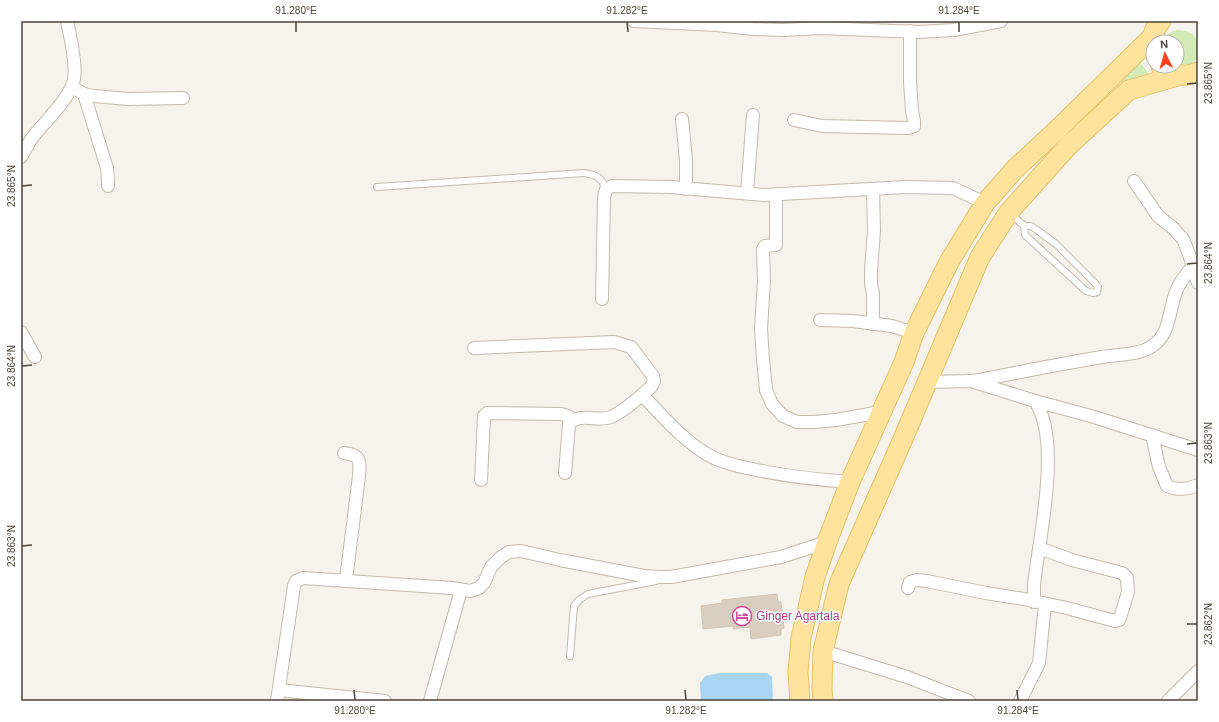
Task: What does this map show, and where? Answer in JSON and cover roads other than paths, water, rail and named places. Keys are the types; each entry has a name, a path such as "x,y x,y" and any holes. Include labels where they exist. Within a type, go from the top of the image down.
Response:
{"main road":[{"path":"800,701 798,672 801,638 815,577 850,482 904,362 914,333 949,262 985,203 1016,168 1145,46"},
{"path":"823,701 823,651 839,584 903,439 980,257 1009,212 1068,146 1129,90 1190,73"}],"street":[{"path":"21,157 31,140 66,97 72,87 75,78 67,21"},
{"path":"634,21 783,30 821,24 904,28 936,32 953,26 1001,21"},
{"path":"794,120 822,126 908,128 914,126 904,28"},
{"path":"72,87 84,94 94,96 128,99 183,98"},
{"path":"84,94 108,168 108,186"},
{"path":"747,194 753,115"},
{"path":"682,119 686,160 686,189"},
{"path":"1134,181 1155,212 1183,239 1198,283"},
{"path":"602,299 604,198 606,189 612,186 686,189 764,195 905,187 953,188 985,203"},
{"path":"872,324 873,293 871,284 871,270 874,231 873,189"},
{"path":"776,194 776,245 763,247 764,281 761,329 766,390 772,404 782,416 797,422 836,420 881,412"},
{"path":"926,382 971,381 1104,356 1145,350 1155,344 1163,335 1167,326 1177,289 1181,281 1193,266"},
{"path":"820,320 892,326 914,333"},
{"path":"21,332 35,357"},
{"path":"474,348 614,342 631,347 653,376 654,381 652,387 623,410 610,417 582,418 572,420 569,424 565,473"},
{"path":"971,381 1035,401 1091,416 1198,450"},
{"path":"642,395 691,443 702,452 723,462 749,469 790,476 850,482"},
{"path":"1020,701 1039,663 1040,603 1034,585 1048,459 1044,425 1040,409 1035,401"},
{"path":"481,480 484,416 487,413 561,414 568,416 572,420"},
{"path":"1152,435 1159,467 1166,486 1174,490 1181,490 1198,485"},
{"path":"344,453 352,454 358,457 360,462 346,580"},
{"path":"385,701 278,695 296,581 303,578 346,580 470,591 479,588 484,583 491,567 501,557 509,552 521,551 644,576 671,577 781,556 827,542"},
{"path":"908,588 910,582 917,580 1067,608 1118,621 1128,592 1127,578 1122,573 1072,560 1039,548"},
{"path":"430,701 461,590"},
{"path":"823,651 907,677 969,701"},
{"path":"1168,701 1198,671"}],"lane":[{"path":"377,187 584,172 594,175 602,180 606,189"},
{"path":"1009,212 1024,226 1025,235 1086,290 1093,294 1097,292 1098,287 1093,281 1056,244 1031,226 1024,226"},
{"path":"570,656 574,606 579,600 588,594 671,577"}],"water":[{"path":"720,673 767,673 772,677 773,701 701,701 700,683 705,676"}],"place":[{"name":"Ginger Agartala","path":"742,616"}]}
